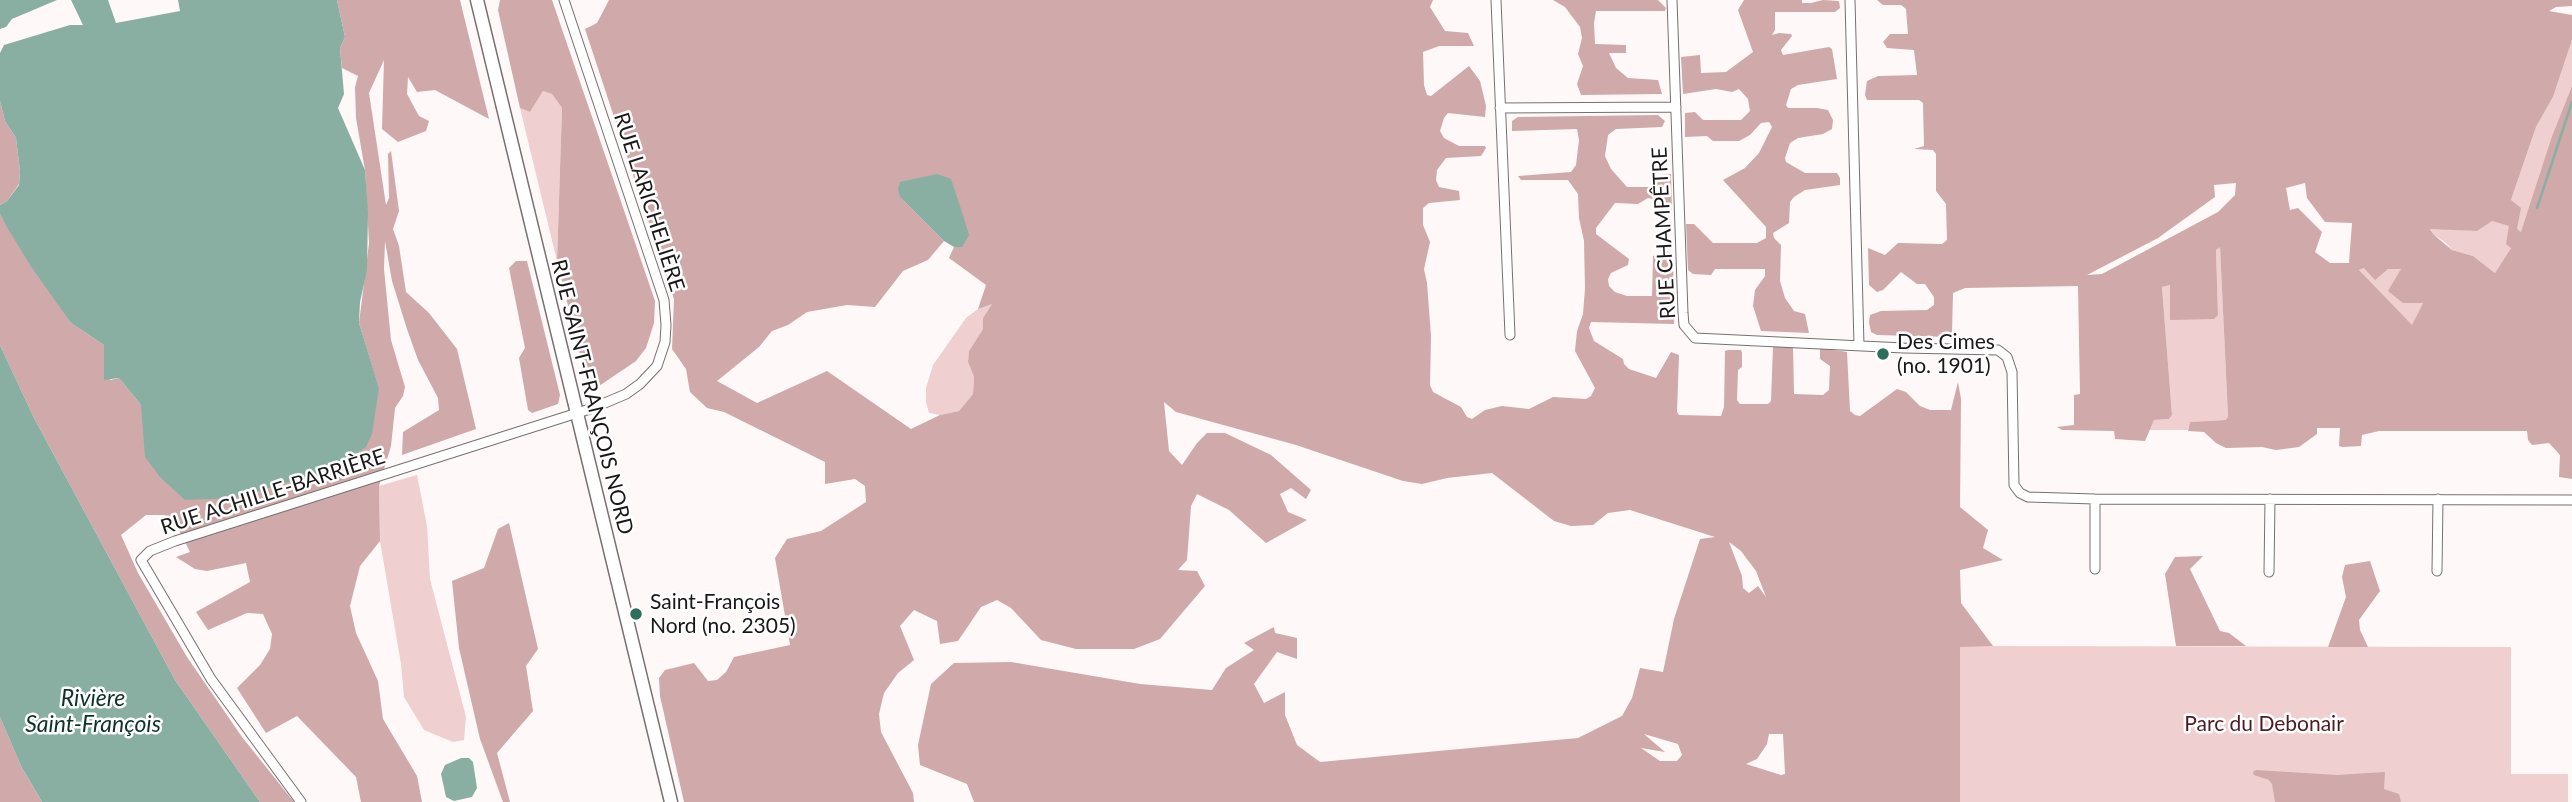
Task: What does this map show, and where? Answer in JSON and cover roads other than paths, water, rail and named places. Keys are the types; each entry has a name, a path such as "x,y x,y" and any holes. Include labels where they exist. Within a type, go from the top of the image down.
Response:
{"street":[{"name":"RUE SAINT-FRANÇOIS NORD","path":"477,0 671,802"},
{"name":"RUE LARICHELIÈRE","path":"564,0 660,284 666,325 663,355 657,366 640,384 626,394 576,413"},
{"path":"1496,0 1510,335"},
{"name":"RUE CHAMPÊTRE","path":"1672,0 1683,313 1688,332 1695,338 1703,339 1998,351 2007,356 2012,373 2014,485 2020,493 2028,497 2095,499"},
{"path":"1850,0 1859,345"},
{"path":"1500,108 1676,107"},
{"name":"RUE ACHILLE-BARRIÈRE","path":"301,802 211,679 141,559 150,551 175,541 576,413"},
{"path":"2095,569 2095,499 2572,500"},
{"path":"2269,572 2270,499"},
{"path":"2437,571 2438,499"}],"water":[{"path":"0,0 57,0 12,19 6,27 0,29"},
{"path":"71,0 108,0 116,23 180,11 178,0 337,0 345,37 340,48 344,94 338,108 365,170 368,212 367,270 360,302 359,323 379,388 372,434 366,447 330,470 234,498 185,500 160,477 145,457 141,405 119,378 104,380 104,345 71,323 8,229 0,214 0,205 7,201 19,185 20,171 16,138 5,121 0,101 0,53 4,45 70,25 83,25"},
{"path":"937,174 951,179 969,235 962,247 954,247 944,241 900,197 900,182"},
{"name":"Rivière Saint-François","path":"0,345 34,418 175,680 260,802 42,802 21,766 0,717"},
{"path":"461,758 469,758 473,762 477,788 472,797 454,801 446,797 441,774 445,765"}],"waterway":[{"path":"2537,208 2572,102"}],"place":[{"name":"Des Cimes (no. 1901)","path":"1883,354"},
{"name":"Saint-François Nord (no. 2305)","path":"636,614"}],"park label":[{"name":"Parc du Debonair","path":"2264,724"}]}
